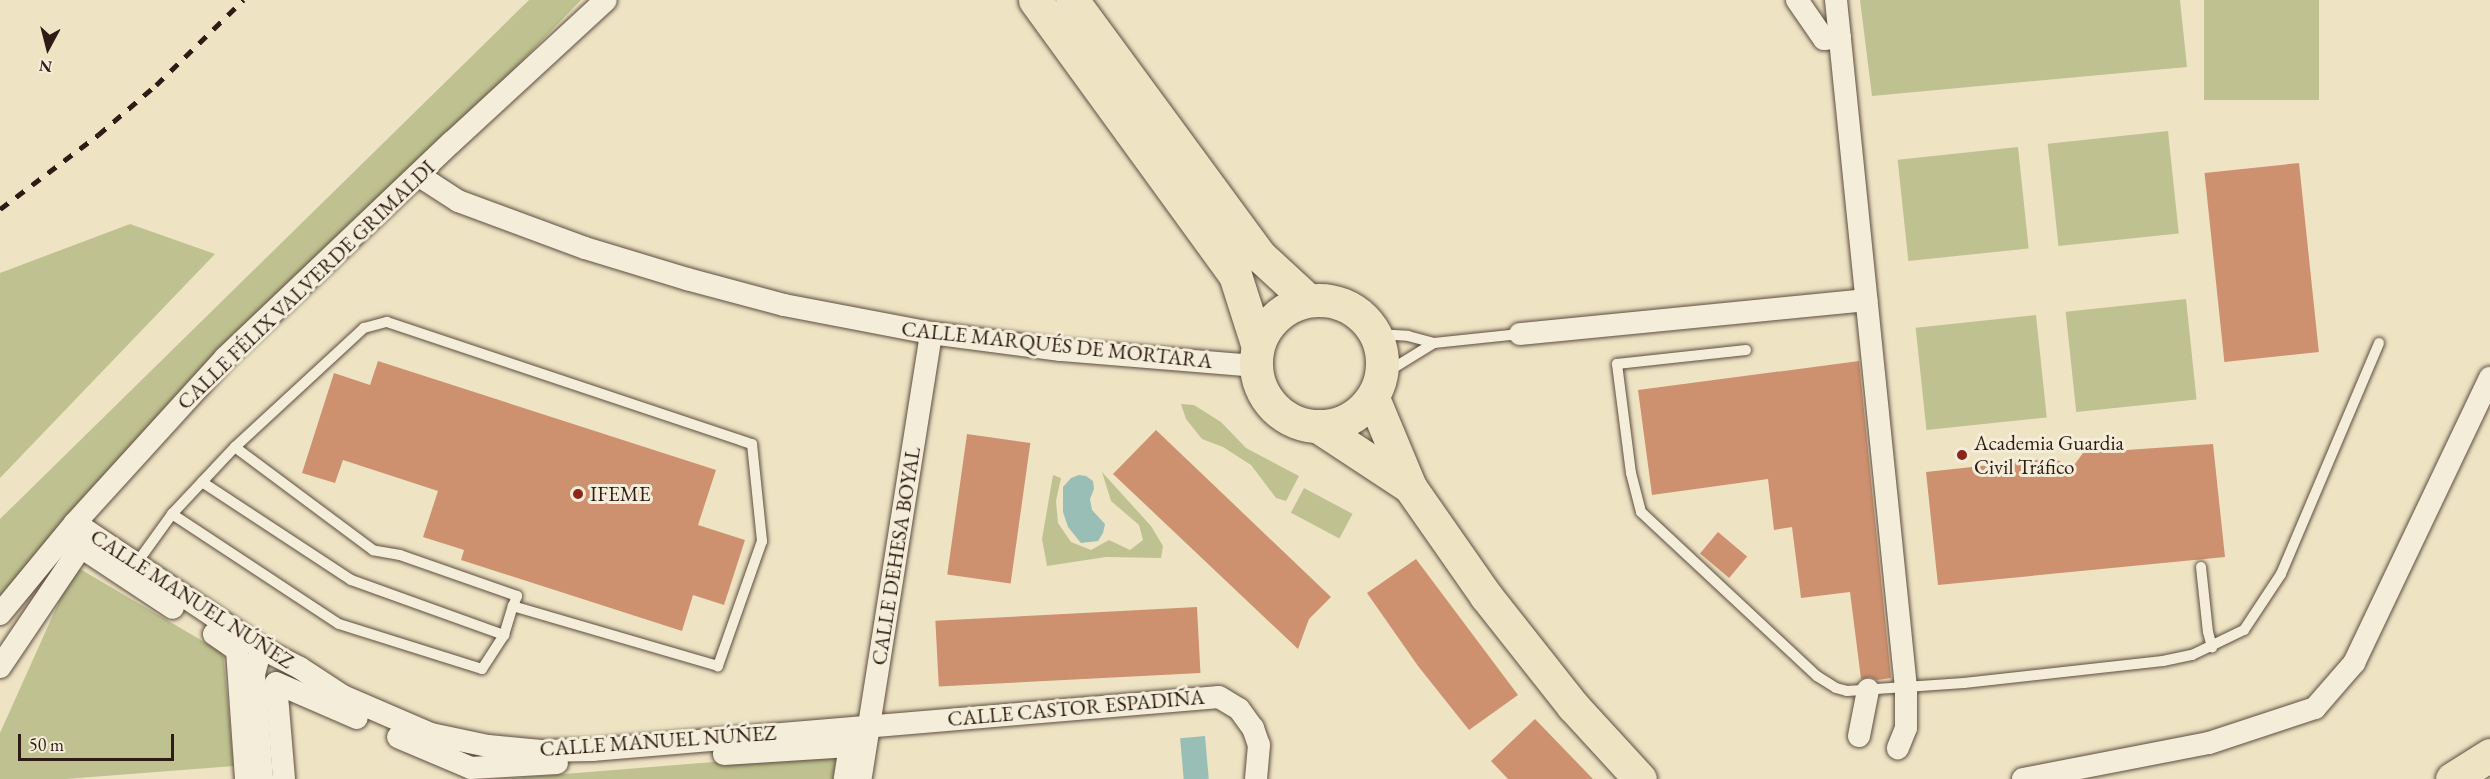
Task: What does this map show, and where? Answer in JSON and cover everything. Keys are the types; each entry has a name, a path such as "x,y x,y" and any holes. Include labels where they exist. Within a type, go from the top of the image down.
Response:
{"main road":[{"path":"1035,0 1235,275 1256,355 1261,391 1277,412 1296,423 1319,427 1341,423 1358,414 1377,386"},
{"path":"1072,0 1259,255 1308,300"},
{"path":"1256,355 1270,321 1287,307 1308,300 1333,301 1352,309 1370,324 1382,350 1377,386 1410,487 1501,615 1573,706 1640,779"},
{"path":"1319,427 1410,487"},
{"path":"2452,779 2490,755"}],"street":[{"name":"CALLE FÉLIX VALVERDE GRIMALDI","path":"0,614 75,523 225,358 417,175 606,0"},
{"path":"1797,0 1824,39 1840,37"},
{"path":"1836,0 1906,688 1906,728 1898,748"},
{"name":"CALLE MARQUÉS DE MORTARA","path":"417,175 458,201 585,248 687,279 784,304 931,333 1061,350 1256,355"},
{"path":"1520,334 1866,300"},
{"name":"CALLE DEHESA BOYAL","path":"861,779 931,333"},
{"path":"2023,779 2209,743 2315,708 2354,663 2490,378"},
{"name":"CALLE MANUEL NÚÑEZ","path":"75,523 261,648 300,668 343,696 431,734 488,746 541,751 592,750 870,726"},
{"path":"0,667 81,547 237,650 246,779"},
{"path":"261,648 254,674 262,779"},
{"path":"284,779 276,683 471,768 850,746 845,779"},
{"path":"1859,736 1868,690"},
{"name":"CALLE CASTOR ESPADIÑA","path":"870,726 1219,697 1239,709 1253,728 1259,745 1260,777"}],"lane":[{"path":"136,564 172,514 236,447 364,328 387,322 752,444 762,542 718,666 513,606"},
{"path":"1374,334 1408,336 1434,343 1520,334"},
{"path":"1377,386 1434,343"},
{"path":"1746,350 1617,364 1631,472 1641,512 1817,676 1836,688 1868,690 2163,661 2192,655 2244,630 2281,574 2379,343"},
{"path":"172,514 339,624 482,669 504,635 517,596 400,555 373,550 236,447"},
{"path":"202,482 351,580 504,635"},
{"path":"2201,567 2208,632 2212,647"}],"green space":[{"path":"529,0 581,0 0,601 0,519"},
{"path":"1860,0 2180,0 2187,67 1872,96"},
{"path":"2204,0 2319,0 2319,100 2204,100"},
{"path":"2168,131 2179,233 2058,246 2048,144"},
{"path":"2018,147 2029,248 1908,261 1898,160"},
{"path":"130,224 215,254 0,478 0,273"},
{"path":"2186,299 2197,399 2076,412 2066,312"},
{"path":"2036,315 2047,417 1926,430 1916,328"},
{"path":"1181,404 1194,405 1221,422 1246,448 1299,476 1286,501 1276,498 1251,465 1223,447 1202,439 1186,419"},
{"path":"1102,472 1151,526 1163,546 1161,558 1106,557 1047,566 1042,539 1053,475 1061,478 1056,501 1058,523 1071,542 1091,550 1109,540 1130,550 1143,540 1139,525 1111,501"},
{"path":"1304,488 1353,514 1339,539 1291,513"},
{"path":"75,566 223,653 234,766 66,779 0,779 0,733"},
{"path":"837,752 833,779 503,779"}],"water":[{"path":"1079,475 1086,476 1093,481 1094,489 1090,499 1092,510 1105,524 1098,541 1081,543 1068,527 1063,512 1063,487 1071,478"},
{"path":"1205,736 1209,779 1184,779 1180,738"}],"building":[{"path":"2299,163 2319,352 2224,362 2205,173"},
{"name":"IFEME","path":"378,361 716,470 698,525 745,540 724,605 693,595 682,631 461,560 464,550 423,537 438,491 343,460 335,483 302,473 334,373 370,385"},
{"path":"1859,361 1891,678 1877,680 1870,677 1861,679 1850,592 1801,598 1792,527 1774,530 1768,479 1652,495 1638,390"},
{"path":"1156,430 1331,597 1309,619 1298,649 1113,474"},
{"path":"967,434 1030,443 1011,584 947,575"},
{"path":"2213,444 2225,557 1938,585 1926,472 2054,458 2072,468 2083,453"},
{"path":"1718,532 1747,556 1729,578 1700,553"},
{"path":"1416,559 1518,695 1469,730 1418,666 1367,593"},
{"path":"1197,607 1200,673 939,687 935,621"},
{"path":"1535,719 1593,779 1508,779 1491,761"}],"railway":[{"path":"0,209 98,135 156,85 243,0"}],"place":[{"name":"Academia Guardia Civil Tráfico","path":"1962,455"},
{"name":"IFEME","path":"578,494"}]}
